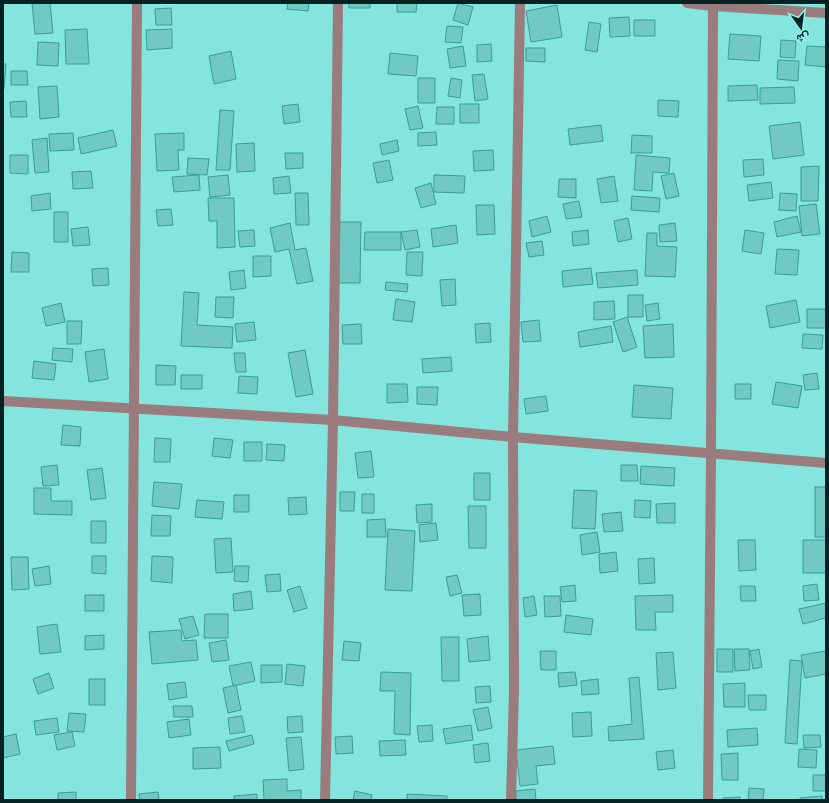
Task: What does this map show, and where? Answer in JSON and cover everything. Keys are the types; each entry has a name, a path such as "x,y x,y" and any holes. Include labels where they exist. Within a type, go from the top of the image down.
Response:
{"street":[{"path":"131,800 137,3"},
{"path":"325,800 333,420 338,3"},
{"path":"511,800 514,690 513,437 520,3"},
{"path":"687,3 826,13"},
{"path":"708,800 714,4"},
{"path":"3,401 333,420 513,437 826,463"}],"building":[{"path":"32,3 50,3 53,33 35,34"},
{"path":"288,3 309,3 308,11 287,9"},
{"path":"349,3 370,3 370,8 349,8"},
{"path":"397,3 417,3 416,12 397,12"},
{"path":"458,3 473,7 468,25 453,20"},
{"path":"557,5 562,37 531,42 526,11"},
{"path":"171,8 172,25 156,25 155,9"},
{"path":"629,17 630,36 610,37 609,18"},
{"path":"634,20 655,20 655,36 634,36"},
{"path":"589,22 601,24 597,52 585,50"},
{"path":"447,26 463,27 461,43 445,42"},
{"path":"87,29 89,64 66,64 65,30"},
{"path":"172,29 172,48 147,50 146,30"},
{"path":"730,34 761,36 759,61 728,59"},
{"path":"781,40 796,41 795,58 780,57"},
{"path":"38,42 59,43 58,66 37,65"},
{"path":"491,44 492,61 477,62 477,45"},
{"path":"463,46 466,66 450,68 447,49"},
{"path":"807,46 826,47 826,67 805,65"},
{"path":"526,48 545,48 545,62 526,61"},
{"path":"231,51 236,79 214,84 209,56"},
{"path":"390,53 418,56 416,76 388,74"},
{"path":"778,60 799,61 798,81 777,79"},
{"path":"3,64 6,64 4,89 3,89"},
{"path":"11,71 27,71 28,85 11,85"},
{"path":"484,74 488,99 475,101 472,75"},
{"path":"418,78 435,78 435,103 418,103"},
{"path":"451,78 462,80 460,98 448,96"},
{"path":"757,85 758,100 728,101 728,86"},
{"path":"57,86 59,117 40,119 38,87"},
{"path":"794,87 795,103 760,104 760,88"},
{"path":"658,100 679,101 678,117 658,116"},
{"path":"26,101 27,117 11,117 10,102"},
{"path":"298,104 300,122 284,124 282,106"},
{"path":"460,104 479,104 479,123 460,123"},
{"path":"418,106 423,128 410,130 405,109"},
{"path":"437,107 454,107 454,124 436,124"},
{"path":"220,110 234,111 230,170 216,170"},
{"path":"800,122 804,155 773,159 769,126"},
{"path":"601,125 603,141 570,145 568,129"},
{"path":"113,130 117,146 81,154 78,138"},
{"path":"436,132 437,145 418,146 418,133"},
{"path":"73,133 74,150 50,151 49,134"},
{"path":"184,133 184,150 178,150 179,170 157,171 155,134"},
{"path":"632,135 652,136 652,153 631,153"},
{"path":"47,138 49,172 35,173 32,140"},
{"path":"397,140 399,151 382,155 380,144"},
{"path":"254,143 255,171 237,172 236,144"},
{"path":"493,150 494,170 474,171 473,151"},
{"path":"285,153 303,153 303,168 286,169"},
{"path":"10,155 28,155 28,174 10,173"},
{"path":"636,155 670,158 669,173 653,172 652,191 634,190"},
{"path":"188,158 209,159 207,175 187,174"},
{"path":"763,159 764,175 744,177 743,160"},
{"path":"389,160 393,180 377,183 373,163"},
{"path":"819,166 818,201 801,201 801,167"},
{"path":"91,171 93,188 73,189 72,172"},
{"path":"674,173 679,196 666,199 661,176"},
{"path":"199,175 200,190 174,192 172,177"},
{"path":"228,175 230,195 210,197 208,177"},
{"path":"434,175 465,176 464,193 434,192"},
{"path":"289,176 291,193 274,194 273,178"},
{"path":"614,176 618,201 601,203 597,179"},
{"path":"559,179 576,179 576,198 558,197"},
{"path":"771,182 773,198 749,201 747,185"},
{"path":"431,183 436,204 421,208 415,188"},
{"path":"50,193 51,209 32,211 31,196"},
{"path":"295,193 308,193 309,225 296,225"},
{"path":"780,193 797,194 796,211 779,210"},
{"path":"632,196 660,198 659,212 631,210"},
{"path":"208,198 234,198 235,247 217,248 217,221 209,221"},
{"path":"579,201 582,217 566,219 563,204"},
{"path":"816,204 820,234 802,236 799,206"},
{"path":"476,205 494,205 495,234 477,235"},
{"path":"171,209 173,225 158,226 156,210"},
{"path":"54,212 68,212 68,242 54,242"},
{"path":"547,216 551,232 532,237 529,221"},
{"path":"797,216 801,232 777,237 774,222"},
{"path":"628,218 632,239 618,242 614,221"},
{"path":"339,222 361,222 360,283 338,283"},
{"path":"290,223 295,250 306,248 313,281 297,284 289,249 275,252 270,228"},
{"path":"675,223 677,241 660,242 659,225"},
{"path":"456,225 458,243 433,247 431,229"},
{"path":"88,227 90,245 73,246 71,229"},
{"path":"254,230 255,246 240,247 238,231"},
{"path":"417,230 420,247 405,250 401,232"},
{"path":"588,230 589,244 573,246 572,232"},
{"path":"745,230 764,233 761,254 742,251"},
{"path":"365,232 401,232 401,250 364,250"},
{"path":"647,233 657,233 657,246 677,247 675,277 645,276"},
{"path":"542,241 544,255 529,257 526,243"},
{"path":"777,249 799,250 797,275 775,274"},
{"path":"12,252 29,253 29,272 11,272"},
{"path":"407,252 423,252 422,276 406,275"},
{"path":"253,256 271,256 271,276 253,277"},
{"path":"108,268 109,285 93,286 92,269"},
{"path":"591,268 593,284 563,287 562,271"},
{"path":"244,270 246,288 231,290 229,272"},
{"path":"637,270 638,285 598,288 596,273"},
{"path":"455,279 456,305 442,306 440,280"},
{"path":"386,282 408,284 407,292 385,290"},
{"path":"184,292 199,293 197,325 233,327 232,348 181,346"},
{"path":"628,295 643,295 643,317 628,317"},
{"path":"216,297 234,297 233,318 215,317"},
{"path":"396,299 415,302 412,322 393,320"},
{"path":"796,300 800,322 770,328 766,306"},
{"path":"614,301 615,319 594,320 594,302"},
{"path":"61,303 65,322 46,326 42,308"},
{"path":"658,303 660,319 647,321 645,305"},
{"path":"807,309 826,309 826,328 807,328"},
{"path":"627,317 637,347 623,352 613,322"},
{"path":"539,320 541,341 523,342 521,322"},
{"path":"67,321 82,321 81,344 67,344"},
{"path":"254,322 256,340 237,342 235,324"},
{"path":"490,323 491,342 476,343 475,324"},
{"path":"361,324 362,344 343,344 342,325"},
{"path":"673,324 674,357 645,358 643,326"},
{"path":"611,326 613,342 580,347 578,332"},
{"path":"803,334 823,335 822,349 802,348"},
{"path":"53,348 73,349 72,362 52,360"},
{"path":"104,349 108,379 89,382 85,352"},
{"path":"305,350 313,394 296,397 288,353"},
{"path":"234,353 245,353 246,372 236,372"},
{"path":"451,357 452,371 423,373 422,359"},
{"path":"34,361 56,364 54,380 32,378"},
{"path":"156,365 176,366 175,385 156,385"},
{"path":"817,373 819,389 805,390 803,375"},
{"path":"181,375 202,375 202,389 181,389"},
{"path":"239,376 258,377 257,394 238,393"},
{"path":"776,382 802,386 798,408 772,404"},
{"path":"387,384 407,384 408,402 387,403"},
{"path":"735,384 751,384 751,399 735,399"},
{"path":"634,385 673,388 671,419 632,417"},
{"path":"417,387 438,387 437,405 417,404"},
{"path":"546,396 548,411 526,414 524,399"},
{"path":"63,425 81,427 80,446 61,445"},
{"path":"155,438 171,439 170,462 154,462"},
{"path":"214,438 233,440 230,458 212,456"},
{"path":"244,442 262,442 262,461 244,461"},
{"path":"267,444 285,445 284,461 266,460"},
{"path":"371,451 374,477 358,478 355,453"},
{"path":"57,465 59,485 43,486 41,467"},
{"path":"621,465 637,465 638,481 621,481"},
{"path":"641,466 675,468 674,486 640,484"},
{"path":"102,468 106,498 91,500 87,470"},
{"path":"474,473 490,473 490,500 474,500"},
{"path":"154,482 182,484 179,509 152,506"},
{"path":"815,487 826,487 826,537 815,537"},
{"path":"34,488 51,488 51,501 72,501 72,515 34,514"},
{"path":"574,490 597,491 595,529 572,528"},
{"path":"340,492 355,492 354,511 340,511"},
{"path":"362,494 374,494 374,513 362,513"},
{"path":"234,495 249,495 249,512 234,512"},
{"path":"306,497 307,514 289,515 288,498"},
{"path":"197,500 224,502 222,519 195,517"},
{"path":"635,500 651,501 650,518 634,517"},
{"path":"675,503 675,523 657,523 656,504"},
{"path":"432,504 432,522 417,523 416,505"},
{"path":"468,506 486,506 486,548 469,548"},
{"path":"621,512 623,531 604,532 602,514"},
{"path":"152,515 171,516 170,536 151,536"},
{"path":"385,519 386,537 367,537 367,520"},
{"path":"91,521 106,521 106,543 91,543"},
{"path":"436,523 438,540 420,542 419,525"},
{"path":"388,529 415,531 412,591 385,590"},
{"path":"597,532 600,552 582,555 580,535"},
{"path":"231,538 233,572 216,573 214,539"},
{"path":"738,540 755,540 756,570 739,571"},
{"path":"803,540 826,540 826,573 803,573"},
{"path":"616,552 618,571 600,573 599,554"},
{"path":"92,556 106,556 106,574 92,573"},
{"path":"152,556 173,557 172,583 151,581"},
{"path":"11,557 28,557 29,589 12,590"},
{"path":"654,558 655,583 639,584 638,559"},
{"path":"49,566 51,584 35,586 32,569"},
{"path":"235,566 249,566 248,582 234,581"},
{"path":"280,574 281,591 267,592 265,575"},
{"path":"457,575 462,593 450,596 446,577"},
{"path":"817,584 819,600 804,601 803,586"},
{"path":"575,585 576,601 562,602 560,587"},
{"path":"300,586 307,608 294,612 287,590"},
{"path":"740,586 755,586 756,601 741,601"},
{"path":"251,591 253,609 234,611 233,594"},
{"path":"480,594 481,615 464,616 462,595"},
{"path":"85,595 104,595 104,611 85,611"},
{"path":"673,595 673,612 655,612 656,630 636,630 635,596"},
{"path":"534,596 537,615 525,617 523,598"},
{"path":"544,596 560,596 561,616 545,617"},
{"path":"826,603 826,618 803,624 799,609"},
{"path":"205,614 228,614 228,638 204,638"},
{"path":"566,615 593,619 591,635 564,632"},
{"path":"193,616 199,635 185,639 179,619"},
{"path":"57,624 61,652 40,654 37,627"},
{"path":"181,630 182,641 196,640 198,660 152,664 149,632"},
{"path":"104,635 104,649 85,650 85,636"},
{"path":"488,636 490,660 469,662 467,639"},
{"path":"441,637 459,637 459,681 442,681"},
{"path":"226,640 229,660 212,662 209,643"},
{"path":"344,641 361,643 359,661 342,660"},
{"path":"717,649 733,649 733,672 717,672"},
{"path":"734,649 749,649 750,670 735,671"},
{"path":"759,649 762,667 753,669 750,651"},
{"path":"540,651 556,651 556,670 541,670"},
{"path":"826,651 826,674 805,678 801,655"},
{"path":"673,652 676,688 658,690 656,653"},
{"path":"790,660 802,661 797,744 785,743"},
{"path":"251,662 255,681 233,686 229,666"},
{"path":"287,664 305,666 303,686 285,684"},
{"path":"261,665 282,665 282,682 261,683"},
{"path":"381,672 411,673 410,735 394,734 395,691 380,691"},
{"path":"575,672 577,685 559,687 558,673"},
{"path":"49,673 54,688 38,694 33,679"},
{"path":"639,677 644,739 609,741 608,727 632,724 629,678"},
{"path":"89,679 105,679 105,705 89,705"},
{"path":"598,679 599,694 582,695 581,681"},
{"path":"185,682 187,697 169,700 167,684"},
{"path":"745,683 745,707 724,707 723,684"},
{"path":"236,685 241,710 228,713 223,688"},
{"path":"490,686 491,702 476,703 475,687"},
{"path":"748,695 766,695 766,710 749,710"},
{"path":"173,706 192,706 193,717 174,717"},
{"path":"488,707 492,728 478,731 473,710"},
{"path":"591,712 592,736 573,737 572,713"},
{"path":"69,713 86,714 84,732 67,731"},
{"path":"242,716 245,732 230,734 228,718"},
{"path":"302,716 303,732 288,733 287,717"},
{"path":"57,718 59,732 36,735 34,721"},
{"path":"189,719 191,735 169,738 167,722"},
{"path":"432,725 433,741 419,742 417,726"},
{"path":"471,725 473,740 446,744 443,729"},
{"path":"757,728 758,745 728,747 727,730"},
{"path":"72,732 75,746 57,750 54,735"},
{"path":"16,734 20,754 3,758 3,737"},
{"path":"252,735 254,744 229,751 226,741"},
{"path":"803,735 820,735 821,747 804,748"},
{"path":"352,736 353,753 336,754 335,737"},
{"path":"301,737 304,769 289,771 286,738"},
{"path":"405,740 406,755 380,756 379,741"},
{"path":"488,743 490,761 475,763 473,745"},
{"path":"553,746 555,764 536,766 538,784 520,786 516,750"},
{"path":"220,747 221,768 193,769 193,748"},
{"path":"799,749 817,750 816,768 798,767"},
{"path":"673,750 675,768 658,770 656,752"},
{"path":"738,753 738,780 722,780 721,754"},
{"path":"813,775 826,775 826,791 813,791"},
{"path":"287,779 287,791 301,790 301,800 264,800 263,780"},
{"path":"749,788 764,789 763,800 748,800"},
{"path":"535,789 536,800 516,800 516,791"},
{"path":"355,791 372,795 371,800 353,800"},
{"path":"76,792 76,800 58,800 58,793"},
{"path":"158,792 159,800 140,800 139,794"},
{"path":"257,794 257,800 234,800 234,796"},
{"path":"407,794 447,796 447,800 407,800"},
{"path":"822,796 822,800 800,800 800,798"},
{"path":"740,797 740,800 723,800 723,798"}]}
